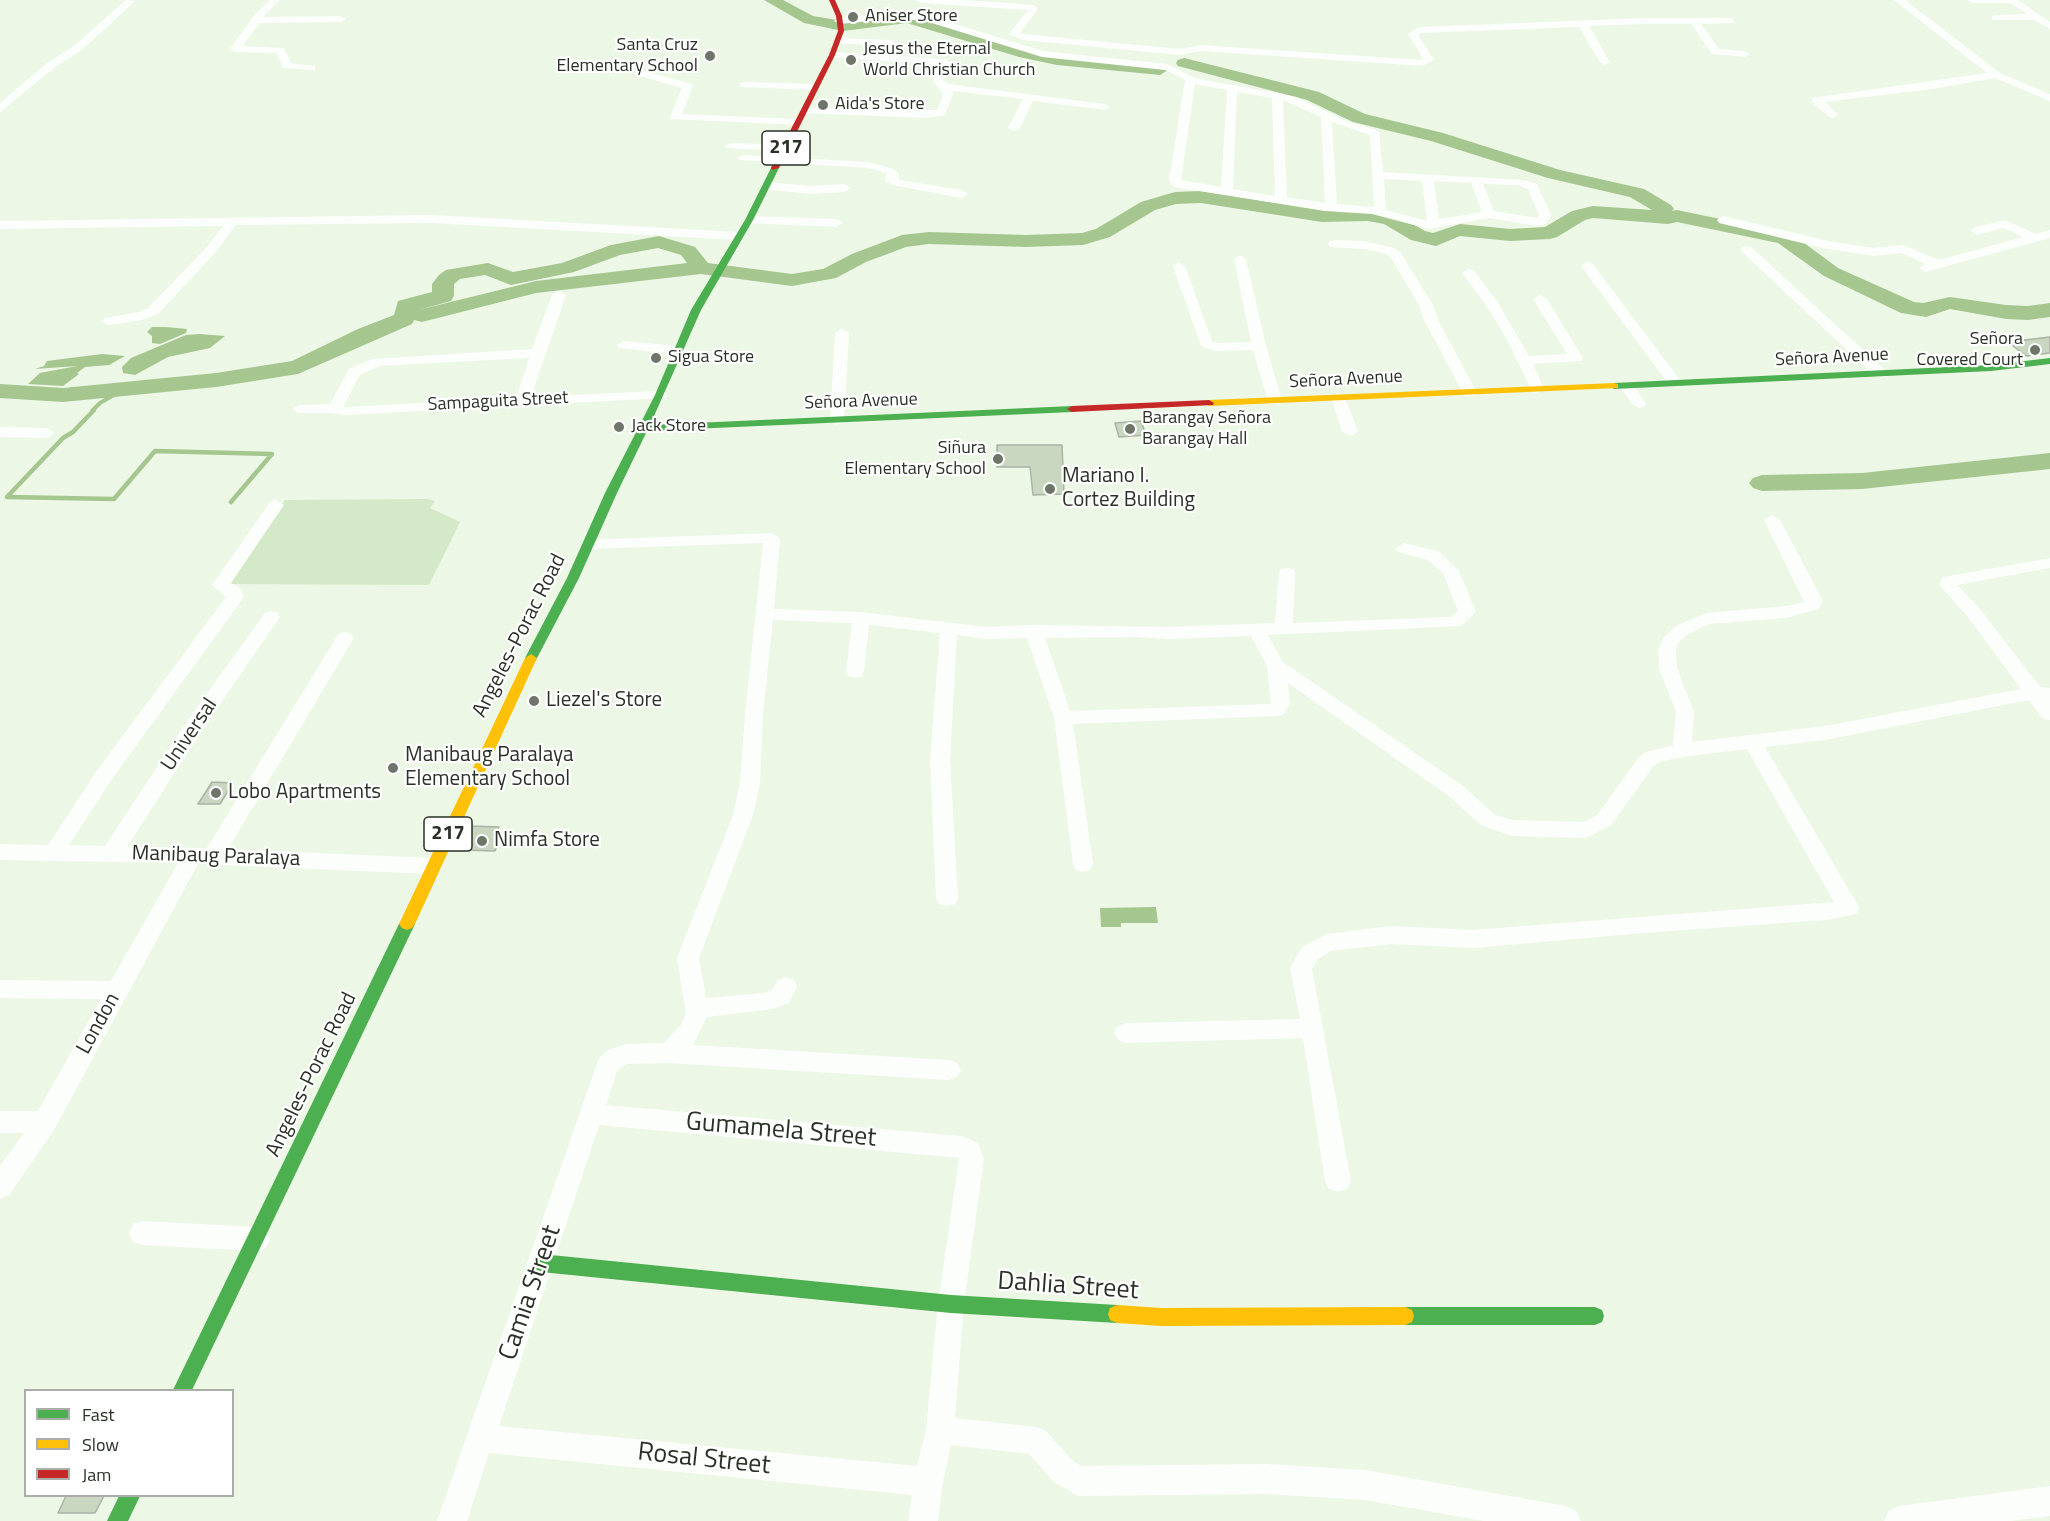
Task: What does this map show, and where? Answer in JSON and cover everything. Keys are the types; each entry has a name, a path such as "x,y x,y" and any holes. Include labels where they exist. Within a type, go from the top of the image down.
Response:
{"main road":[{"path":"832,0 839,29"},
{"name":"Angeles-Porac Road","path":"182,1389 387,969 432,866 517,686 590,544 611,493 660,395 677,350 696,310 749,220 783,154 832,55 839,29"},
{"name":"Señora Avenue","path":"644,428 1881,374 1990,368 2050,361"},
{"name":"Dahlia Street","path":"541,1263 951,1304 1161,1317 1595,1316"},
{"path":"117,1521 129,1497"}],"street":[{"path":"275,0 258,16 235,50 280,50 287,66 311,68"},
{"path":"921,0 1015,3 1031,7 1033,9 1014,34 1023,37 1180,52 1201,48 1423,63 1429,60 1413,34 1419,30 1557,29 1582,23 1730,21"},
{"path":"1899,0 1996,75 2047,95"},
{"path":"1972,0 2012,0 2050,26"},
{"path":"1,107 50,66 79,47 130,1"},
{"path":"1995,18 2036,16"},
{"path":"839,29 881,17 923,17 1042,54 1167,67 1190,80 1292,99 1326,116 1375,133 1380,211"},
{"path":"257,20 341,19"},
{"path":"1694,21 1716,52 1745,54"},
{"path":"1582,23 1605,62"},
{"path":"839,29 891,43"},
{"path":"641,73 687,86 675,117 941,113 948,94 945,87 938,81 945,63 940,60 832,55"},
{"path":"1833,115 1816,100 1932,86 1996,75"},
{"path":"1190,80 1175,181 1190,187 1227,190 1331,207 1380,211 1413,222 1434,225 1489,214 1537,222 1542,221 1545,215 1533,187 1528,184 1377,175"},
{"path":"744,85 816,87"},
{"path":"945,87 1105,107"},
{"path":"1227,190 1233,87"},
{"path":"1277,96 1281,198"},
{"path":"1014,128 1029,97"},
{"path":"1326,116 1331,207"},
{"path":"731,146 874,166 890,171 893,174 891,181 896,183 962,194"},
{"path":"743,158 783,154"},
{"path":"1427,177 1434,225"},
{"path":"1476,180 1489,214"},
{"path":"766,186 817,190 845,188"},
{"path":"0,225 463,220 738,236"},
{"path":"749,220 837,223"},
{"path":"1723,220 1827,245 1873,252 1903,249 1937,264"},
{"path":"110,321 142,316 153,311 210,251 232,222"},
{"path":"1977,231 2005,224 2034,238"},
{"path":"1921,269 2050,234"},
{"path":"1334,244 1364,245 1390,251 1396,256 1426,305 1431,320 1470,393"},
{"path":"1747,250 1881,374"},
{"path":"1240,259 1259,346 1275,401"},
{"path":"1179,266 1206,343 1215,347 1259,346"},
{"path":"1587,266 1675,383"},
{"path":"1468,273 1492,304 1537,388"},
{"path":"522,401 559,295"},
{"path":"1524,360 1576,358 1539,299"},
{"path":"837,421 842,333"},
{"path":"624,345 677,350"},
{"path":"336,409 354,372 377,362 538,353"},
{"path":"1627,386 1639,404"},
{"name":"Sampaguita Street","path":"299,409 660,395"},
{"path":"1338,397 1350,431"},
{"path":"0,432 47,433"},
{"path":"0,449 17,432"},
{"path":"54,852 105,774 235,597 235,593 221,585 276,505"},
{"path":"1682,750 1685,712 1668,668 1666,651 1670,641 1682,630 1707,619 1786,612 1812,604 1813,599 1772,520"},
{"path":"590,544 772,538 754,714 750,783 743,815 688,958 692,989 698,1007 697,1014 688,1033 676,1048 668,1053"},
{"path":"765,614 861,618 986,633 1034,631 1168,633 1456,622 1467,612 1451,572 1434,556 1404,548"},
{"path":"2050,563 1948,583 2041,694 2050,714"},
{"path":"1284,628 1287,573"},
{"name":"Universal","path":"111,854 195,725 270,617"},
{"path":"855,672 861,618"},
{"path":"947,898 940,760 949,628"},
{"path":"1063,718 1276,710 1281,703 1276,666 1257,630"},
{"path":"1034,631 1063,718 1083,864"},
{"name":"London","path":"0,1187 45,1122 118,990 345,638"},
{"path":"1276,666 1456,791 1488,820 1512,828 1585,830 1593,827 1604,820 1646,762 1653,757 1682,750 1825,733 2041,694"},
{"path":"1338,1181 1313,1028 1300,968 1310,953 1327,943 1391,935 1473,939 1604,927 1826,912 1848,908 1753,742"},
{"name":"Manibaug Paralaya","path":"0,852 203,856 432,866"},
{"path":"698,1007 715,1008 765,1002 781,996 786,986"},
{"path":"0,989 118,990"},
{"path":"1126,1033 1313,1028"},
{"path":"668,1053 949,1070"},
{"name":"Camia Street","path":"452,1521 607,1065 615,1057 626,1054 668,1053"},
{"name":"Gumamela Street","path":"592,1114 961,1147 969,1151 972,1159 951,1304"},
{"path":"0,1122 45,1122"},
{"path":"142,1233 257,1239"},
{"path":"923,1521 928,1482 940,1430 951,1304"},
{"path":"940,1430 1036,1441 1064,1472 1078,1481 1266,1479 1365,1485 1566,1521"},
{"name":"Rosal Street","path":"480,1438 928,1482"},
{"path":"1899,1521 2050,1500"}],"shaded area":[{"path":"152,327 187,329 186,333 160,344 152,343 152,336 147,332"},
{"path":"186,335 225,336 210,348 168,357 135,375 123,373 122,367 131,358"},
{"path":"102,354 125,356 109,365 85,367 63,386 28,384 40,373 77,366 35,369 44,366 47,361"},
{"path":"428,499 435,501 430,508 460,522 429,585 229,584 285,500"},
{"path":"1156,907 1158,923 1121,923 1121,927 1101,927 1100,908"}],"building":[{"name":"Señora Covered Court","path":"2050,337 2050,353 2026,356 2008,342"},
{"name":"Barangay Señora Barangay Hall","path":"1141,421 1146,435 1119,437 1115,423"},
{"path":"997,445 1062,445 1064,494 1033,495 1030,467 997,467"},
{"name":"Lobo Apartments","path":"212,782 233,783 220,804 198,804"},
{"name":"Nimfa Store","path":"472,826 499,827 497,833 502,833 495,851 461,850"},
{"path":"66,1497 103,1497 95,1513 58,1513"}],"waterway":[{"path":"772,0 809,20 843,26 908,18 1025,54 1057,60 1160,70"},
{"path":"1184,63 1313,96 1359,118 1437,137 1555,174 1637,193 1664,209"},
{"path":"701,268 792,280 829,274 859,258 902,241 929,238 1026,241 1083,239 1103,233 1148,206 1175,198 1201,197 1322,216 1368,215 1390,219 1418,236 1436,240 1448,233 1460,230 1510,235 1550,233 1579,215 1593,212 1668,218 1677,216 1785,238 1831,272 1909,308 1926,310 1950,303 2006,312 2028,313 2050,310"},
{"path":"0,391 63,395 216,380 298,367 366,334 404,319 406,306 443,296 443,284 446,279 453,274 477,269 488,269 511,279 567,268 618,249 629,249 659,242 688,251 701,268"},
{"path":"422,315 536,287 701,268"},
{"path":"92,411 100,403 124,389"},
{"path":"94,410 73,432 63,438 7,497 114,499 155,451 272,454 231,502"},
{"path":"1762,483 1862,481 2050,461"}],"traffic: fast":[{"path":"531,658 573,578 611,493 660,395 696,310 749,220 775,168"},
{"path":"1614,386 1991,368 2050,361"},
{"path":"644,428 1072,409"},
{"path":"182,1389 407,924"},
{"path":"541,1263 951,1304 1117,1314"},
{"path":"1405,1316 1595,1316"},
{"path":"117,1521 129,1497"}],"traffic: slow":[{"path":"1209,403 1614,386"},
{"path":"407,924 531,658"},
{"path":"1117,1314 1161,1317 1405,1316"}],"traffic: jam":[{"path":"775,168 832,55 841,31 839,16 832,0"},
{"path":"1072,409 1209,403"}],"place":[{"name":"Aniser Store","path":"853,17"},
{"name":"Santa Cruz Elementary School","path":"710,56"},
{"name":"Jesus the Eternal World Christian Church","path":"851,60"},
{"name":"Aida's Store","path":"823,105"},
{"name":"Señora Covered Court","path":"2035,350"},
{"name":"Sigua Store","path":"656,358"},
{"name":"Jack Store","path":"619,427"},
{"name":"Barangay Señora Barangay Hall","path":"1130,429"},
{"name":"Siñura Elementary School","path":"998,459"},
{"name":"Mariano I. Cortez Building","path":"1050,489"},
{"name":"Liezel's Store","path":"534,701"},
{"name":"Manibaug Paralaya Elementary School","path":"393,768"},
{"name":"Lobo Apartments","path":"216,793"},
{"name":"Nimfa Store","path":"482,841"}]}
